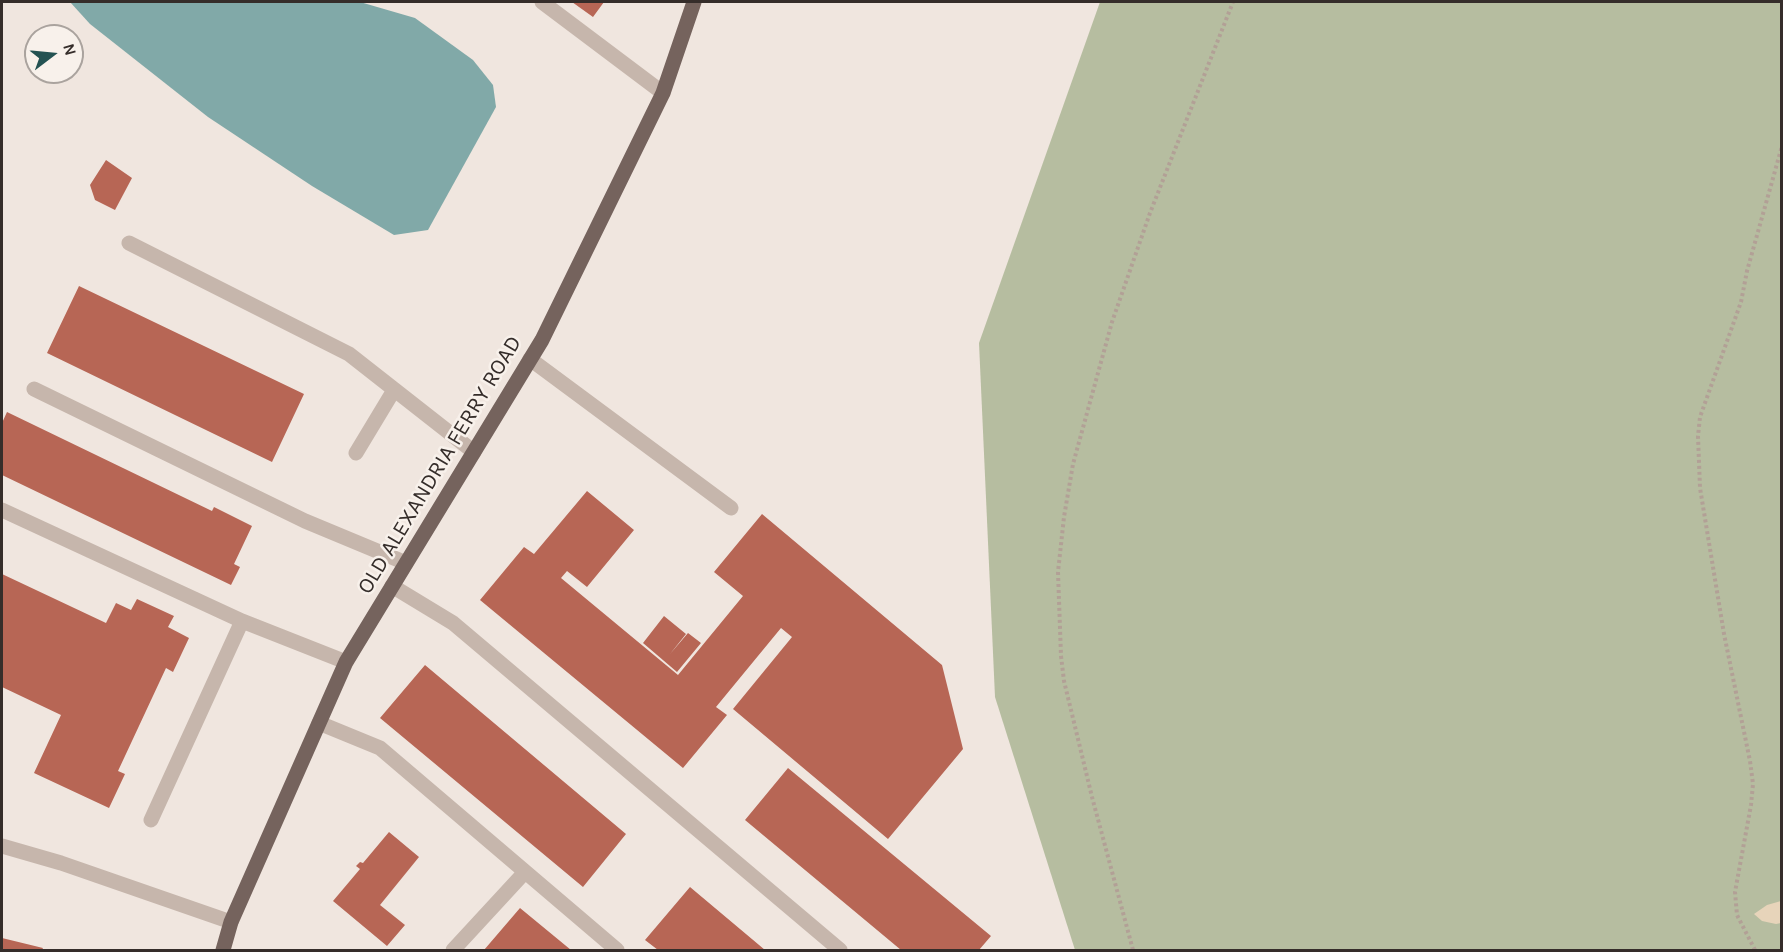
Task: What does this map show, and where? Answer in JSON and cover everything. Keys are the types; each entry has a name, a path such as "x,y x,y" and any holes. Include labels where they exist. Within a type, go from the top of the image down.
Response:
{"main road":[{"name":"OLD ALEXANDRIA FERRY ROAD","path":"223,951 231,922 345,662 548,329 663,93 694,2"}],"street":[{"path":"542,2 663,93"},
{"path":"129,243 349,354 474,453"},
{"path":"530,359 731,508"},
{"path":"34,389 305,521 406,563"},
{"path":"356,453 394,390"},
{"path":"2,510 242,621 345,662"},
{"path":"392,586 453,623 840,951"},
{"path":"151,820 242,621"},
{"path":"319,723 381,748 617,951"},
{"path":"2,846 62,863 231,922"},
{"path":"453,951 525,872"}],"path":[{"path":"1133,951 1064,681 1058,572 1073,464 1112,322 1150,213 1233,2"},
{"path":"1755,951 1737,915 1735,892 1753,784 1724,634 1700,488 1698,436 1701,417 1741,302 1747,271 1782,146"}],"green space":[{"path":"1100,2 1781,2 1781,950 1075,950 995,697 979,343"}],"sand":[{"path":"1781,901 1781,923 1762,921 1754,914 1767,905"}],"water":[{"path":"70,2 360,2 415,18 473,60 493,85 496,107 428,230 394,235 312,186 208,117 90,24"}],"building":[{"path":"572,2 604,2 593,17"},
{"path":"106,160 132,178 115,210 95,200 90,185"},
{"path":"79,286 304,394 272,462 47,353"},
{"path":"7,412 212,511 214,507 252,526 234,564 240,567 231,585 2,475 2,423"},
{"path":"587,491 634,530 587,587 567,571 561,578 678,675 743,596 714,572 762,514 942,665 963,749 888,839 733,709 792,637 781,628 716,707 727,715 683,768 480,600 524,547 534,554"},
{"path":"2,574 106,623 116,603 131,610 137,599 174,616 168,627 189,638 173,672 166,668 118,771 125,774 109,808 34,773 61,715 2,687"},
{"path":"664,616 686,634 670,654 688,633 701,643 677,672 643,643"},
{"path":"425,665 626,834 583,887 380,718"},
{"path":"788,768 991,936 979,950 901,950 745,820"},
{"path":"389,832 419,857 380,905 405,925 387,946 333,901 360,869 356,866 360,862 363,863"},
{"path":"690,887 765,950 658,950 645,940"},
{"path":"520,908 571,950 484,950"},
{"path":"2,938 43,948 42,950 2,950"}]}
